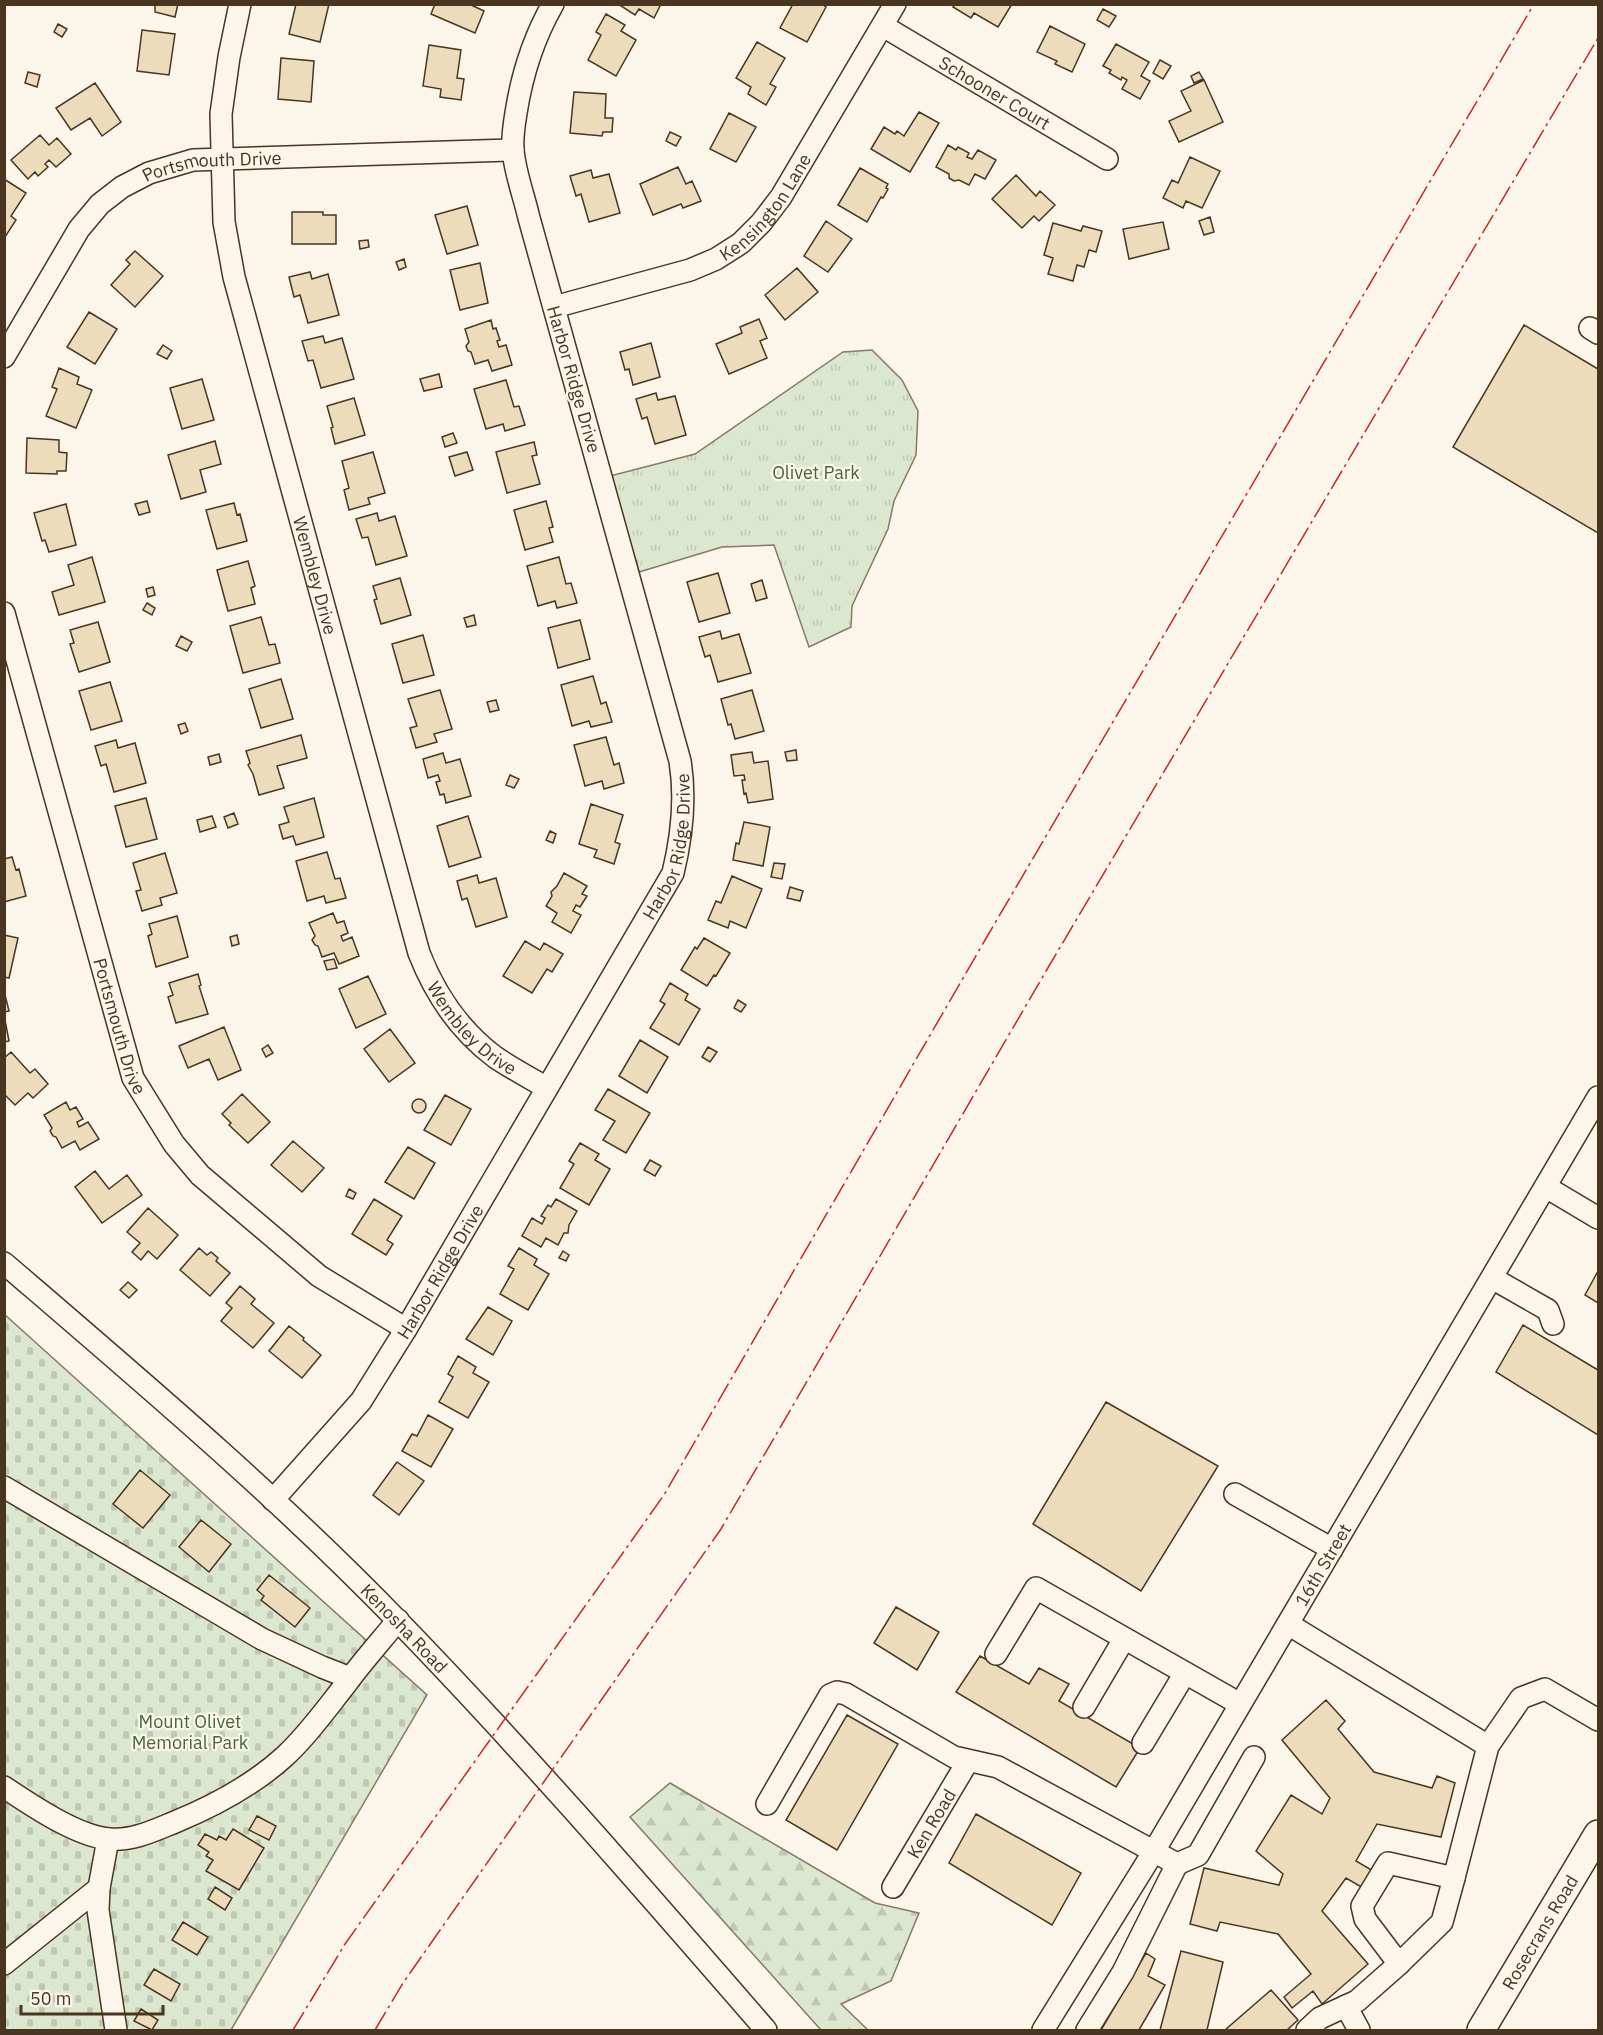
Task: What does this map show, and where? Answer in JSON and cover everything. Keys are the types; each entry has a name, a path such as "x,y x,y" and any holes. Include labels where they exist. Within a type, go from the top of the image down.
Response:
{"main road":[{"name":"Rosecrans Road","path":"1481,2031 1599,1834"}],"street":[{"name":"Wembley Drive","path":"240,4 229,57 221,114 224,222 234,277 418,953 428,978 446,1007 464,1029 495,1056 547,1088"},
{"name":"Harbor Ridge Drive","path":"273,1500 361,1401 406,1329 673,873 680,846 683,782 680,760 529,218 513,150 515,115 527,59 541,25 553,4"},
{"name":"Kensington Lane","path":"554,307 690,270 716,259 741,243 761,223 781,197 895,4"},
{"name":"Schooner Court","path":"883,26 1107,159"},
{"name":"Portsmouth Drive","path":"4,357 79,229 100,204 122,187 149,173 193,160 513,150"},
{"name":"Portsmouth Drive","path":"4,613 133,1078 174,1144 200,1174 319,1276 406,1329"},
{"name":"16th Street","path":"1043,2031 1154,1851 1599,1097"},
{"path":"1546,1187 1599,1218"},
{"name":"Kenosha Road","path":"4,1263 200,1430 398,1620 586,1824 766,2031"},
{"path":"1492,1278 1548,1310 1553,1324"},
{"path":"4,1487 262,1639 350,1678"},
{"path":"1234,1494 1332,1549"},
{"path":"996,1654 1036,1588 1240,1704"},
{"path":"4,1787 61,1822 88,1833 108,1839 124,1839 148,1833 218,1802 285,1756 398,1620"},
{"path":"1288,1624 1488,1746"},
{"path":"1084,1707 1124,1639"},
{"path":"1143,1743 1185,1673"},
{"path":"1307,2031 1320,2018 1357,2001 1442,1922 1488,1746 1521,1698 1545,1689 1599,1720"},
{"path":"767,1804 830,1695 837,1692 846,1694 954,1757 998,1767 1177,1864"},
{"path":"1087,2031 1123,1972 1177,1864 1198,1855 1254,1757"},
{"name":"Ken Road","path":"893,1887 968,1761"},
{"path":"108,1839 99,1888 98,1910 116,2031"},
{"path":"1399,1964 1365,1919 1362,1906 1388,1863 1454,1878"},
{"path":"4,1964 99,1888"},
{"path":"1346,2006 1359,2031"}],"green space":[{"name":"Olivet Park","path":"872,350 902,380 918,411 916,455 894,501 888,529 852,606 851,627 809,647 774,545 722,547 639,572 610,476 695,454 843,352"},
{"name":"Mount Olivet Memorial Park","path":"4,1314 427,1695 231,2030 5,2030"},
{"path":"670,1783 875,1903 919,1913 891,1981 841,2004 868,2030 821,2030 630,1817"}],"building":[{"path":"155,4 178,4 175,17 155,12"},
{"path":"296,4 329,4 320,42 289,34"},
{"path":"435,4 469,4 484,11 475,33 431,14"},
{"path":"618,4 661,4 654,18 639,9 635,15"},
{"path":"793,4 822,4 826,7 807,42 780,28"},
{"path":"955,4 1012,4 998,27 974,13 971,18 953,7"},
{"path":"1103,9 1116,16 1109,27 1097,20"},
{"path":"606,14 625,25 621,31 636,40 616,76 588,60 601,35 596,32"},
{"path":"58,24 67,29 62,37 54,32"},
{"path":"1050,26 1085,44 1072,72 1055,64 1057,61 1037,52"},
{"path":"142,30 175,34 169,75 137,71"},
{"path":"757,42 785,58 770,84 776,87 766,105 748,94 751,87 736,78"},
{"path":"1116,44 1149,62 1141,76 1150,81 1140,99 1122,89 1127,80 1122,77 1121,80 1109,73 1111,70 1103,66"},
{"path":"429,45 461,50 457,78 464,79 461,100 440,97 441,89 423,86"},
{"path":"281,58 314,61 311,102 278,99"},
{"path":"1160,60 1171,66 1163,79 1153,73"},
{"path":"28,72 40,75 37,87 25,83"},
{"path":"1199,72 1203,79 1194,83 1191,76"},
{"path":"1204,80 1223,122 1179,142 1169,121 1191,111 1181,91"},
{"path":"95,83 121,122 102,136 90,118 71,130 56,108"},
{"path":"574,92 606,94 605,118 613,118 612,132 603,132 602,136 570,133"},
{"path":"919,112 939,123 910,172 871,149 884,127 895,134 897,131 904,136"},
{"path":"729,113 756,127 736,162 710,149"},
{"path":"670,132 681,137 676,146 666,141"},
{"path":"40,135 49,145 57,138 71,154 56,167 49,160 45,164 48,167 38,176 35,172 28,179 11,160"},
{"path":"948,145 956,150 958,147 969,153 967,157 972,159 978,150 996,160 985,179 975,174 969,185 959,180 954,181 949,178 949,174 936,167"},
{"path":"1190,157 1220,171 1202,208 1186,201 1183,208 1163,198 1172,180 1178,183"},
{"path":"678,167 686,184 692,181 701,201 683,208 681,204 653,215 640,184"},
{"path":"860,168 888,184 886,188 888,189 867,222 838,205"},
{"path":"591,170 593,178 609,174 620,213 589,222 581,194 576,196 570,176"},
{"path":"1016,175 1036,196 1040,191 1055,205 1039,221 1034,216 1022,228 992,199"},
{"path":"4,179 26,193 11,216 16,220 5,237"},
{"path":"467,206 478,245 447,254 435,215"},
{"path":"292,212 323,212 323,215 336,215 336,244 292,244"},
{"path":"1210,217 1214,232 1204,235 1199,221"},
{"path":"826,221 852,239 828,272 804,256"},
{"path":"1163,222 1169,249 1129,259 1123,229"},
{"path":"1053,223 1081,231 1083,226 1102,231 1096,252 1089,250 1084,267 1077,265 1073,281 1048,274 1053,258 1044,255"},
{"path":"368,240 369,247 360,249 359,241"},
{"path":"135,251 163,276 135,307 111,285 130,264 126,260"},
{"path":"404,259 406,267 399,270 396,262"},
{"path":"480,263 488,303 460,310 450,270"},
{"path":"797,268 818,292 785,320 765,295"},
{"path":"310,272 312,279 328,274 339,315 308,323 300,295 294,297 289,277"},
{"path":"89,312 117,329 95,364 67,347"},
{"path":"759,319 767,338 760,341 767,358 729,374 716,344 742,333 740,327"},
{"path":"491,320 493,329 496,328 500,340 497,341 499,347 506,345 512,365 492,371 488,360 475,364 466,346 469,342 465,329"},
{"path":"1524,325 1598,369 1598,533 1453,447"},
{"path":"323,336 325,343 342,338 354,379 321,388 313,360 308,361 302,341"},
{"path":"651,343 660,377 633,385 629,369 625,370 620,352"},
{"path":"163,345 172,351 167,359 157,354"},
{"path":"59,368 79,377 77,384 92,390 76,428 46,416 57,389 52,387"},
{"path":"439,374 442,387 424,391 420,379"},
{"path":"202,379 214,420 182,429 170,388"},
{"path":"506,380 514,407 519,406 525,425 505,431 503,424 486,429 474,389"},
{"path":"656,393 658,400 675,396 686,435 655,444 647,417 642,419 636,399"},
{"path":"354,398 365,435 335,444 327,406"},
{"path":"453,433 457,443 445,447 442,437"},
{"path":"27,438 59,440 59,452 67,453 66,471 57,471 57,474 26,473"},
{"path":"215,441 221,464 200,470 206,492 181,499 168,455"},
{"path":"534,442 537,455 532,456 540,484 507,493 496,452"},
{"path":"373,452 385,493 368,498 370,504 349,510 344,490 349,488 342,461"},
{"path":"467,452 473,470 455,476 449,457"},
{"path":"147,501 150,512 139,515 135,504"},
{"path":"546,501 553,527 549,528 553,542 525,550 514,510"},
{"path":"234,503 237,515 240,514 247,541 217,549 206,510"},
{"path":"66,504 76,545 49,552 45,540 42,541 34,513"},
{"path":"377,513 379,521 395,516 407,556 376,565 368,537 362,538 356,519"},
{"path":"92,557 105,602 59,615 52,592 74,585 68,565"},
{"path":"559,557 566,584 571,583 577,603 557,608 555,601 538,606 527,566"},
{"path":"248,561 255,586 251,588 255,604 228,611 217,570"},
{"path":"718,573 730,613 699,622 687,582"},
{"path":"400,578 411,615 381,624 374,600 377,599 373,586"},
{"path":"762,580 767,598 756,601 751,584"},
{"path":"153,587 155,595 148,597 146,589"},
{"path":"147,603 155,608 152,615 143,610"},
{"path":"474,615 476,625 467,627 464,618"},
{"path":"261,617 269,645 275,644 280,663 243,673 230,626"},
{"path":"580,620 590,659 558,668 548,628"},
{"path":"98,622 110,662 79,672 70,644 74,643 70,630"},
{"path":"720,631 722,639 739,634 751,673 718,682 710,655 705,657 699,637"},
{"path":"423,635 434,675 403,683 392,644"},
{"path":"181,636 192,642 187,651 176,646"},
{"path":"593,676 601,704 606,702 612,722 591,727 589,721 572,726 561,685"},
{"path":"281,679 293,719 261,728 249,689"},
{"path":"110,682 122,721 91,730 79,691"},
{"path":"440,690 452,729 434,734 437,742 416,748 410,728 417,726 408,699"},
{"path":"752,690 764,731 735,739 731,724 728,725 721,699"},
{"path":"496,700 499,710 490,712 487,702"},
{"path":"185,723 188,731 181,734 178,725"},
{"path":"301,735 307,758 277,766 284,788 259,795 248,765 250,763 246,751"},
{"path":"606,737 614,765 619,763 624,783 604,789 602,781 585,786 574,745"},
{"path":"116,740 118,748 135,743 146,783 114,792 106,764 101,766 95,746"},
{"path":"796,750 797,760 787,761 785,752"},
{"path":"752,752 754,763 768,761 773,799 748,803 742,780 745,780 744,775 734,776 731,755"},
{"path":"443,753 446,763 460,759 471,796 446,803 444,794 440,795 436,782 440,781 438,775 428,778 423,759"},
{"path":"219,754 221,762 210,765 208,757"},
{"path":"510,775 519,779 514,788 506,785"},
{"path":"146,798 157,839 126,847 115,806"},
{"path":"314,798 324,837 296,845 293,836 283,839 279,825 289,822 284,807"},
{"path":"591,804 623,815 615,842 620,844 614,864 594,857 597,850 579,844"},
{"path":"234,813 238,824 228,828 224,817"},
{"path":"212,816 216,827 200,832 197,820"},
{"path":"468,816 481,857 449,867 437,826"},
{"path":"744,822 770,827 763,866 733,860 736,843 739,844"},
{"path":"550,831 556,834 553,843 546,840"},
{"path":"327,852 335,879 340,878 346,898 326,903 324,896 307,901 296,861"},
{"path":"165,853 177,893 160,898 162,905 142,911 136,891 141,890 133,863"},
{"path":"12,857 16,870 19,869 26,896 4,902 4,859"},
{"path":"774,863 785,864 782,879 771,877"},
{"path":"564,873 587,886 582,894 587,896 580,907 576,905 573,911 581,915 571,933 552,922 557,913 546,906 552,896 551,892"},
{"path":"477,875 479,883 496,878 507,917 476,927 467,898 462,900 457,881"},
{"path":"732,876 762,889 746,928 730,921 728,928 708,920 716,901 721,903"},
{"path":"790,887 803,891 800,901 787,898"},
{"path":"333,913 337,923 344,921 348,933 341,936 343,941 352,937 359,956 339,964 334,953 322,957 318,946 312,940 315,936 309,923"},
{"path":"177,916 188,957 156,967 148,936 152,934 149,924"},
{"path":"4,935 18,938 9,978 4,977"},
{"path":"237,935 239,944 232,946 230,937"},
{"path":"704,938 730,953 707,986 681,970 695,947 697,949"},
{"path":"525,941 540,950 544,943 563,954 552,972 547,969 532,993 503,976"},
{"path":"334,959 337,968 327,970 324,961"},
{"path":"198,974 201,985 199,986 208,1014 176,1023 168,997 173,995 169,983"},
{"path":"368,976 386,1014 356,1028 339,989"},
{"path":"670,983 688,994 685,1000 700,1009 679,1045 650,1028 665,1004 660,1001"},
{"path":"4,991 9,1011 4,1012"},
{"path":"738,1000 746,1005 741,1012 734,1008"},
{"path":"4,1015 9,1041 4,1042"},
{"path":"224,1027 241,1070 218,1080 209,1059 188,1068 179,1046"},
{"path":"390,1029 415,1063 389,1082 364,1049"},
{"path":"640,1040 668,1057 647,1093 619,1076"},
{"path":"268,1045 273,1053 266,1057 262,1049"},
{"path":"708,1047 717,1052 710,1062 702,1057"},
{"path":"11,1052 30,1073 35,1069 48,1084 33,1098 28,1093 15,1105 4,1094 4,1058"},
{"path":"608,1089 650,1113 626,1153 603,1140 615,1121 595,1110"},
{"path":"242,1094 270,1122 248,1143 229,1125 231,1123 222,1114"},
{"path":"445,1095 471,1109 451,1145 424,1130"},
{"path":"419,1099 424,1101 426,1106 424,1111 419,1113 414,1111 412,1106 414,1101"},
{"path":"66,1102 70,1110 76,1107 83,1119 77,1122 79,1127 88,1122 99,1139 80,1150 75,1141 62,1148 50,1131 52,1128 44,1115"},
{"path":"293,1141 324,1168 302,1192 271,1165"},
{"path":"580,1143 599,1154 595,1160 610,1169 589,1205 560,1188 574,1164 569,1161"},
{"path":"408,1147 435,1163 414,1199 385,1182"},
{"path":"650,1160 661,1166 655,1176 644,1170"},
{"path":"95,1171 109,1189 127,1175 142,1195 102,1223 75,1187"},
{"path":"349,1189 356,1193 353,1199 346,1196"},
{"path":"374,1199 402,1216 387,1240 393,1244 386,1255 352,1234"},
{"path":"556,1199 577,1211 569,1225 568,1233 564,1233 558,1245 546,1238 541,1247 522,1236 532,1218 542,1224 545,1218 541,1216 548,1205 551,1207"},
{"path":"148,1208 178,1235 157,1259 148,1251 141,1260 132,1252 140,1243 127,1232"},
{"path":"199,1248 207,1255 211,1252 218,1258 216,1261 230,1273 210,1296 180,1270"},
{"path":"519,1248 537,1259 534,1265 549,1274 528,1310 500,1294 514,1269 508,1266"},
{"path":"563,1251 569,1255 566,1261 559,1258"},
{"path":"1598,1271 1598,1303 1585,1295"},
{"path":"128,1282 137,1290 129,1298 120,1290"},
{"path":"240,1286 255,1299 251,1304 274,1323 253,1348 221,1321 232,1308 226,1303"},
{"path":"488,1307 512,1321 493,1355 466,1339"},
{"path":"1523,1325 1598,1370 1598,1435 1496,1372"},
{"path":"289,1326 321,1355 302,1378 269,1351"},
{"path":"458,1356 476,1367 473,1373 489,1382 468,1418 439,1402 453,1377 448,1374"},
{"path":"1106,1402 1218,1466 1141,1591 1033,1524"},
{"path":"428,1415 453,1429 431,1467 402,1451 412,1434 417,1436"},
{"path":"397,1462 424,1481 399,1515 373,1495"},
{"path":"140,1470 170,1495 143,1528 113,1504"},
{"path":"201,1520 231,1544 209,1572 179,1547"},
{"path":"269,1575 310,1608 295,1627 261,1600 264,1596 257,1590"},
{"path":"896,1607 939,1632 917,1670 874,1643"},
{"path":"980,1656 1029,1684 1039,1668 1069,1684 1059,1701 1140,1748 1116,1787 956,1692"},
{"path":"1326,1700 1345,1721 1338,1729 1374,1772 1432,1788 1437,1776 1455,1783 1441,1837 1377,1824 1356,1861 1380,1875 1370,1892 1346,1878 1322,1911 1368,1964 1322,2004 1313,1991 1292,2008 1284,1997 1311,1974 1278,1934 1220,1922 1217,1931 1190,1924 1204,1868 1279,1885 1283,1874 1256,1851 1291,1795 1322,1814 1330,1798 1282,1740"},
{"path":"847,1715 898,1744 837,1850 786,1820"},
{"path":"976,1814 1081,1873 1052,1925 949,1863"},
{"path":"257,1816 276,1826 269,1840 249,1830"},
{"path":"233,1829 264,1848 239,1890 206,1871 213,1860 206,1856 209,1852 198,1845 205,1834 217,1840 219,1836 226,1840"},
{"path":"215,1887 232,1898 225,1910 208,1899"},
{"path":"183,1922 208,1937 197,1955 172,1940"},
{"path":"1181,1951 1223,1962 1207,2030 1160,2030"},
{"path":"1146,1953 1155,1959 1148,1976 1165,1985 1139,2030 1101,2030"},
{"path":"154,1969 180,1984 171,2001 144,1985"},
{"path":"1271,1990 1298,2020 1287,2030 1225,2030"},
{"path":"141,2009 158,2020 152,2030 134,2021"}],"power":[{"path":"293,2030 345,1944 664,1495 988,935 1534,4"},
{"path":"375,2030 403,1983 721,1529 1049,966 1598,38"}]}
